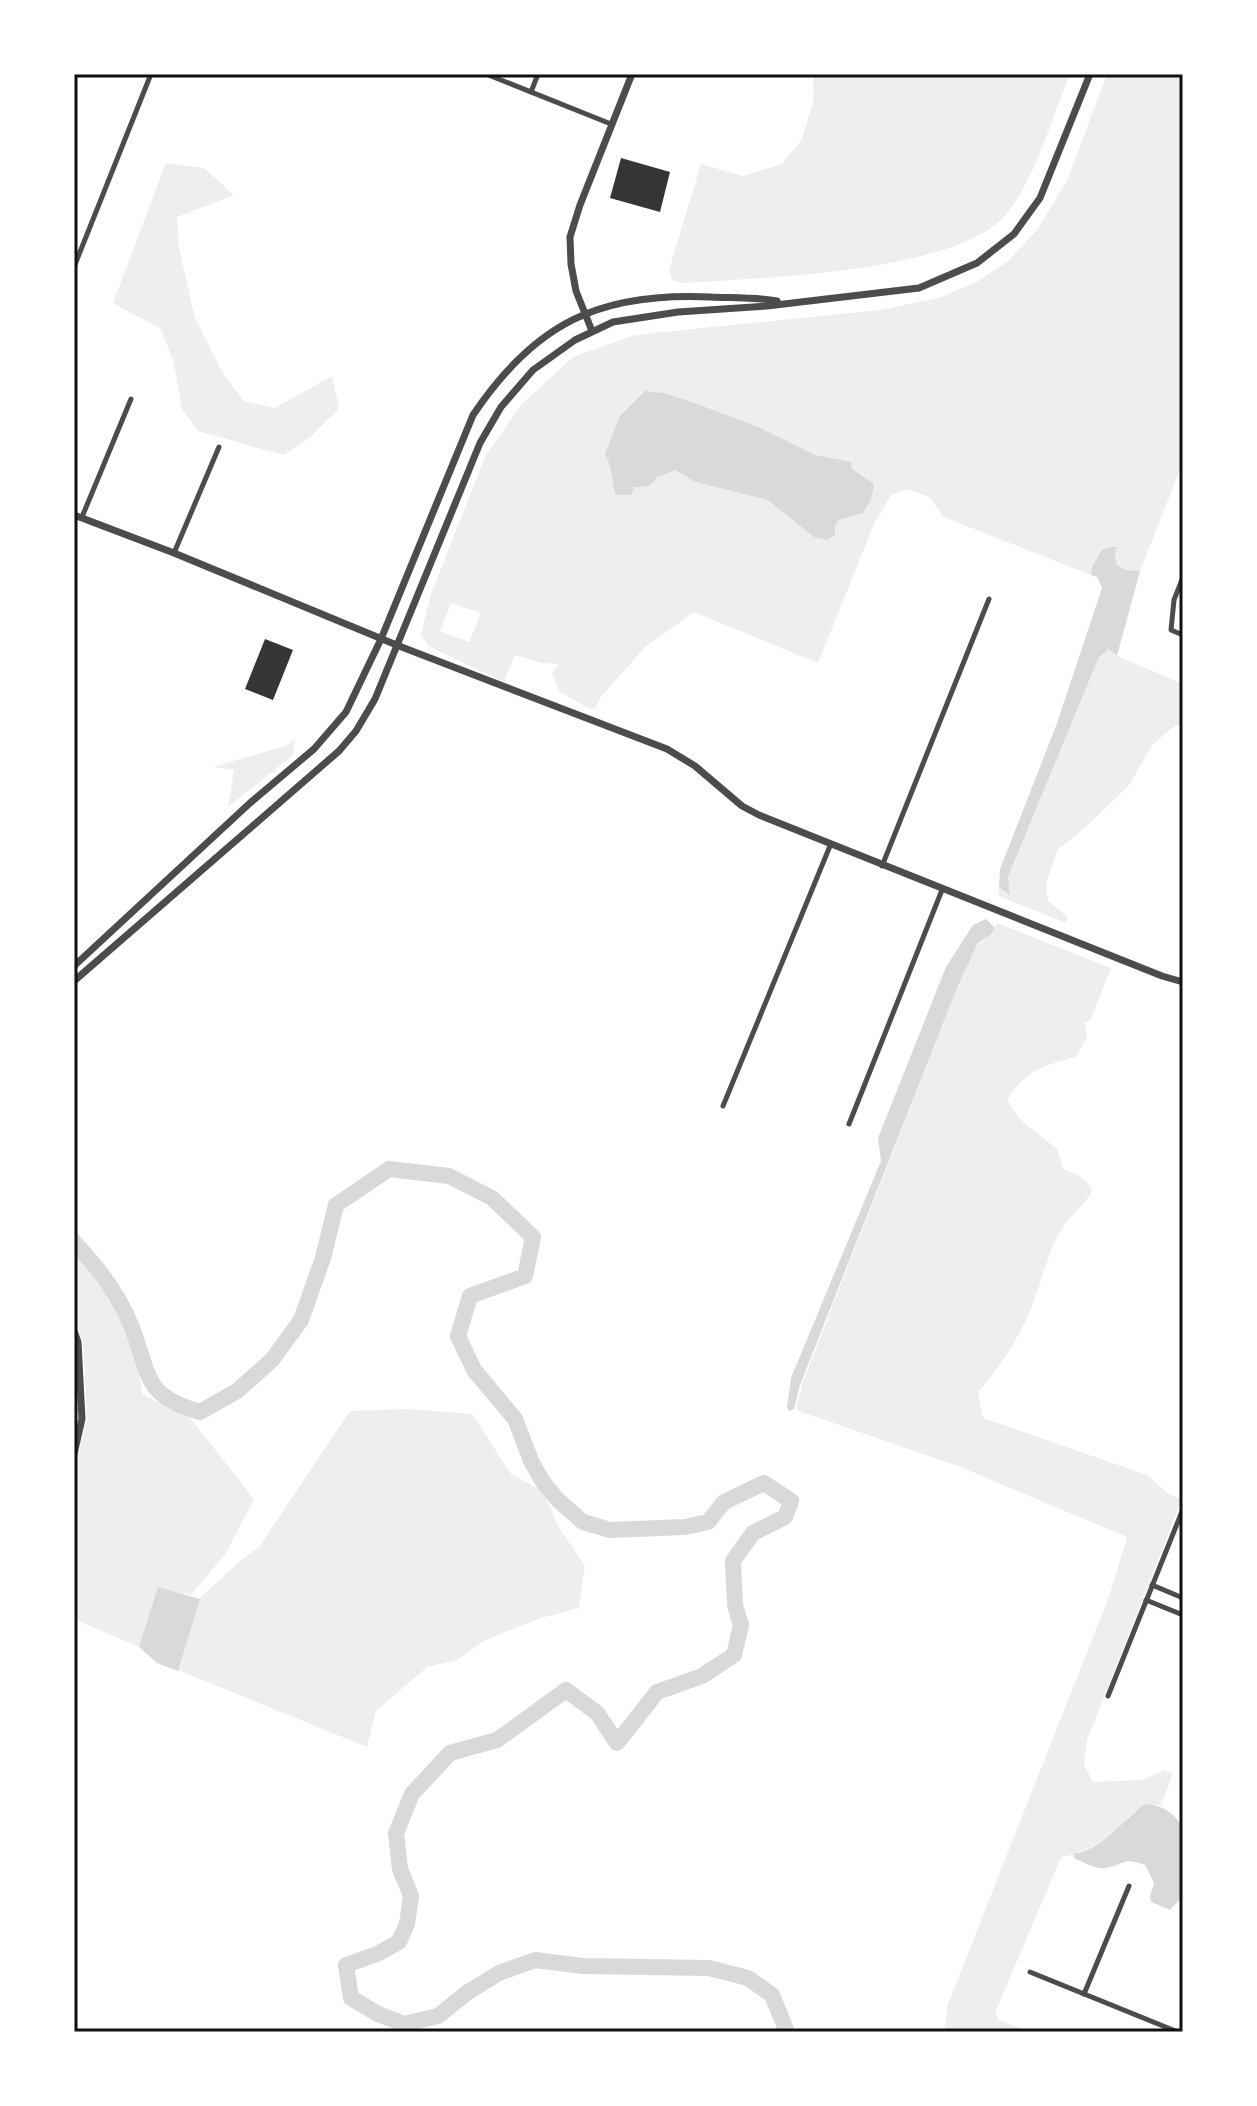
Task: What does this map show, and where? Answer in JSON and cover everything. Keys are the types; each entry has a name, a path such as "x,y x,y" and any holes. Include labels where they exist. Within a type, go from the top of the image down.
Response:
{"street":[{"path":"74,267 151,74"},
{"path":"486,74 611,124"},
{"path":"531,92 538,74"},
{"path":"592,331 576,291 570,237 632,74"},
{"path":"74,981 339,751 356,731 375,699 399,646 480,443 501,407 533,370 575,340 613,322 678,312 767,306 919,288 977,263 1014,234 1040,198 1090,74"},
{"path":"74,966 114,926 329,734 346,712 381,639 473,415 494,384 533,343 608,305 655,296 783,302"},
{"path":"131,399 78,516 381,639 667,749 695,766 742,806 830,846 1183,982"},
{"path":"174,553 219,447"},
{"path":"1183,577 1174,600 1171,630 1183,635"},
{"path":"882,867 989,599"},
{"path":"723,1106 830,846"},
{"path":"849,1124 942,890"},
{"path":"74,1331 78,1342 82,1407 74,1454"},
{"path":"1108,1696 1183,1509"},
{"path":"1152,1585 1183,1598"},
{"path":"1146,1600 1183,1615"},
{"path":"1084,1994 1129,1886"},
{"path":"1030,1972 1178,2032"}],"shaded area":[{"path":"814,74 1070,74 1027,182 1007,213 983,233 947,249 856,269 717,281 683,283 672,280 669,270 701,164 743,176 782,164 802,139 813,102"},
{"path":"1107,74 1183,74 1183,462 1140,571 1125,570 1117,565 1115,555 1092,567 1091,575 944,517 929,497 907,489 891,495 874,524 818,663 694,612 645,647 600,698 596,708 590,709 560,692 552,674 558,664 515,655 504,682 428,646 421,635 431,594 486,455 521,405 573,357 635,335 880,310 939,298 978,281 1007,262 1037,230 1067,181","holes":["451,603 481,613 469,642 440,631"]},
{"path":"166,163 204,168 234,195 177,217 179,248 195,318 222,372 244,401 275,408 332,376 339,409 309,438 284,455 198,431 182,409 174,363 161,329 113,303"},
{"path":"645,391 692,402 758,427 815,455 851,462 852,469 874,484 871,499 863,513 839,520 835,535 827,540 814,537 768,500 696,482 675,470 656,478 650,485 634,487 631,495 616,495 605,454 620,416"},
{"path":"1117,547 1117,565 1125,570 1140,571 1117,656 1109,649 1099,657 1008,877 1010,895 999,887 1000,869 1056,726 1102,588 1097,577 1091,575 1092,567 1102,550"},
{"path":"1109,649 1117,656 1183,684 1183,726 1176,725 1153,744 1129,785 1085,828 1058,849 1046,883 1048,901 1068,917 1066,923 999,896 999,887 1010,894 1008,878 1099,657"},
{"path":"295,739 292,756 228,807 234,770 213,767 288,745"},
{"path":"986,919 995,928 977,944 957,988 800,1385 794,1409 789,1411 791,1378 881,1161 878,1138 946,967 973,925"},
{"path":"997,923 1111,968 1090,1021 1085,1022 1087,1038 1075,1057 1053,1063 1027,1076 1007,1101 1023,1122 1057,1149 1063,1169 1084,1179 1092,1191 1059,1232 1026,1320 992,1376 978,1392 983,1418 1147,1475 1170,1495 1182,1499 1087,1740 1084,1765 1093,1782 1142,1780 1165,1770 1173,1774 1161,1805 1137,1810 1102,1841 1061,1857 995,2013 999,2020 1029,2032 944,2032 948,2004 1110,1594 1127,1537 958,1466 796,1410 802,1384 953,998 974,948 990,935"},
{"path":"74,1227 103,1271 136,1348 142,1394 190,1418 254,1499 226,1553 191,1595 158,1588 139,1647 74,1619 74,1470 87,1419 83,1342 74,1319"},
{"path":"408,1409 472,1414 511,1474 543,1491 558,1526 585,1566 579,1608 541,1618 485,1640 458,1660 427,1667 376,1711 367,1747 178,1670 199,1599 259,1547 350,1411"},
{"path":"158,1587 200,1599 178,1671 157,1663 139,1647"},
{"path":"1145,1804 1167,1810 1183,1828 1183,1896 1170,1910 1151,1902 1154,1883 1145,1865 1127,1861 1098,1868 1074,1858 1073,1854 1102,1841"}],"building":[{"path":"621,158 670,172 660,212 610,198"},
{"path":"265,639 293,650 273,700 245,689"}],"waterway":[{"path":"74,1242 99,1270 120,1303 146,1369 158,1390 181,1406 200,1412 237,1391 272,1360 301,1320 323,1258 336,1205 389,1169 449,1176 492,1198 533,1237 525,1276 470,1296 458,1336 474,1370 515,1419 532,1463 558,1500 583,1522 610,1530 685,1527 708,1522 724,1502 764,1483 791,1501 785,1517 753,1533 733,1561 735,1605 741,1625 734,1655 702,1676 657,1692 617,1743 597,1713 566,1690 497,1740 450,1753 412,1794 396,1833 400,1869 411,1896 407,1924 399,1942 346,1965 351,1998 378,2014 404,2024 438,2016 499,1973 535,1960 583,1966 709,1968 748,1978 772,1995 787,2032"}]}
